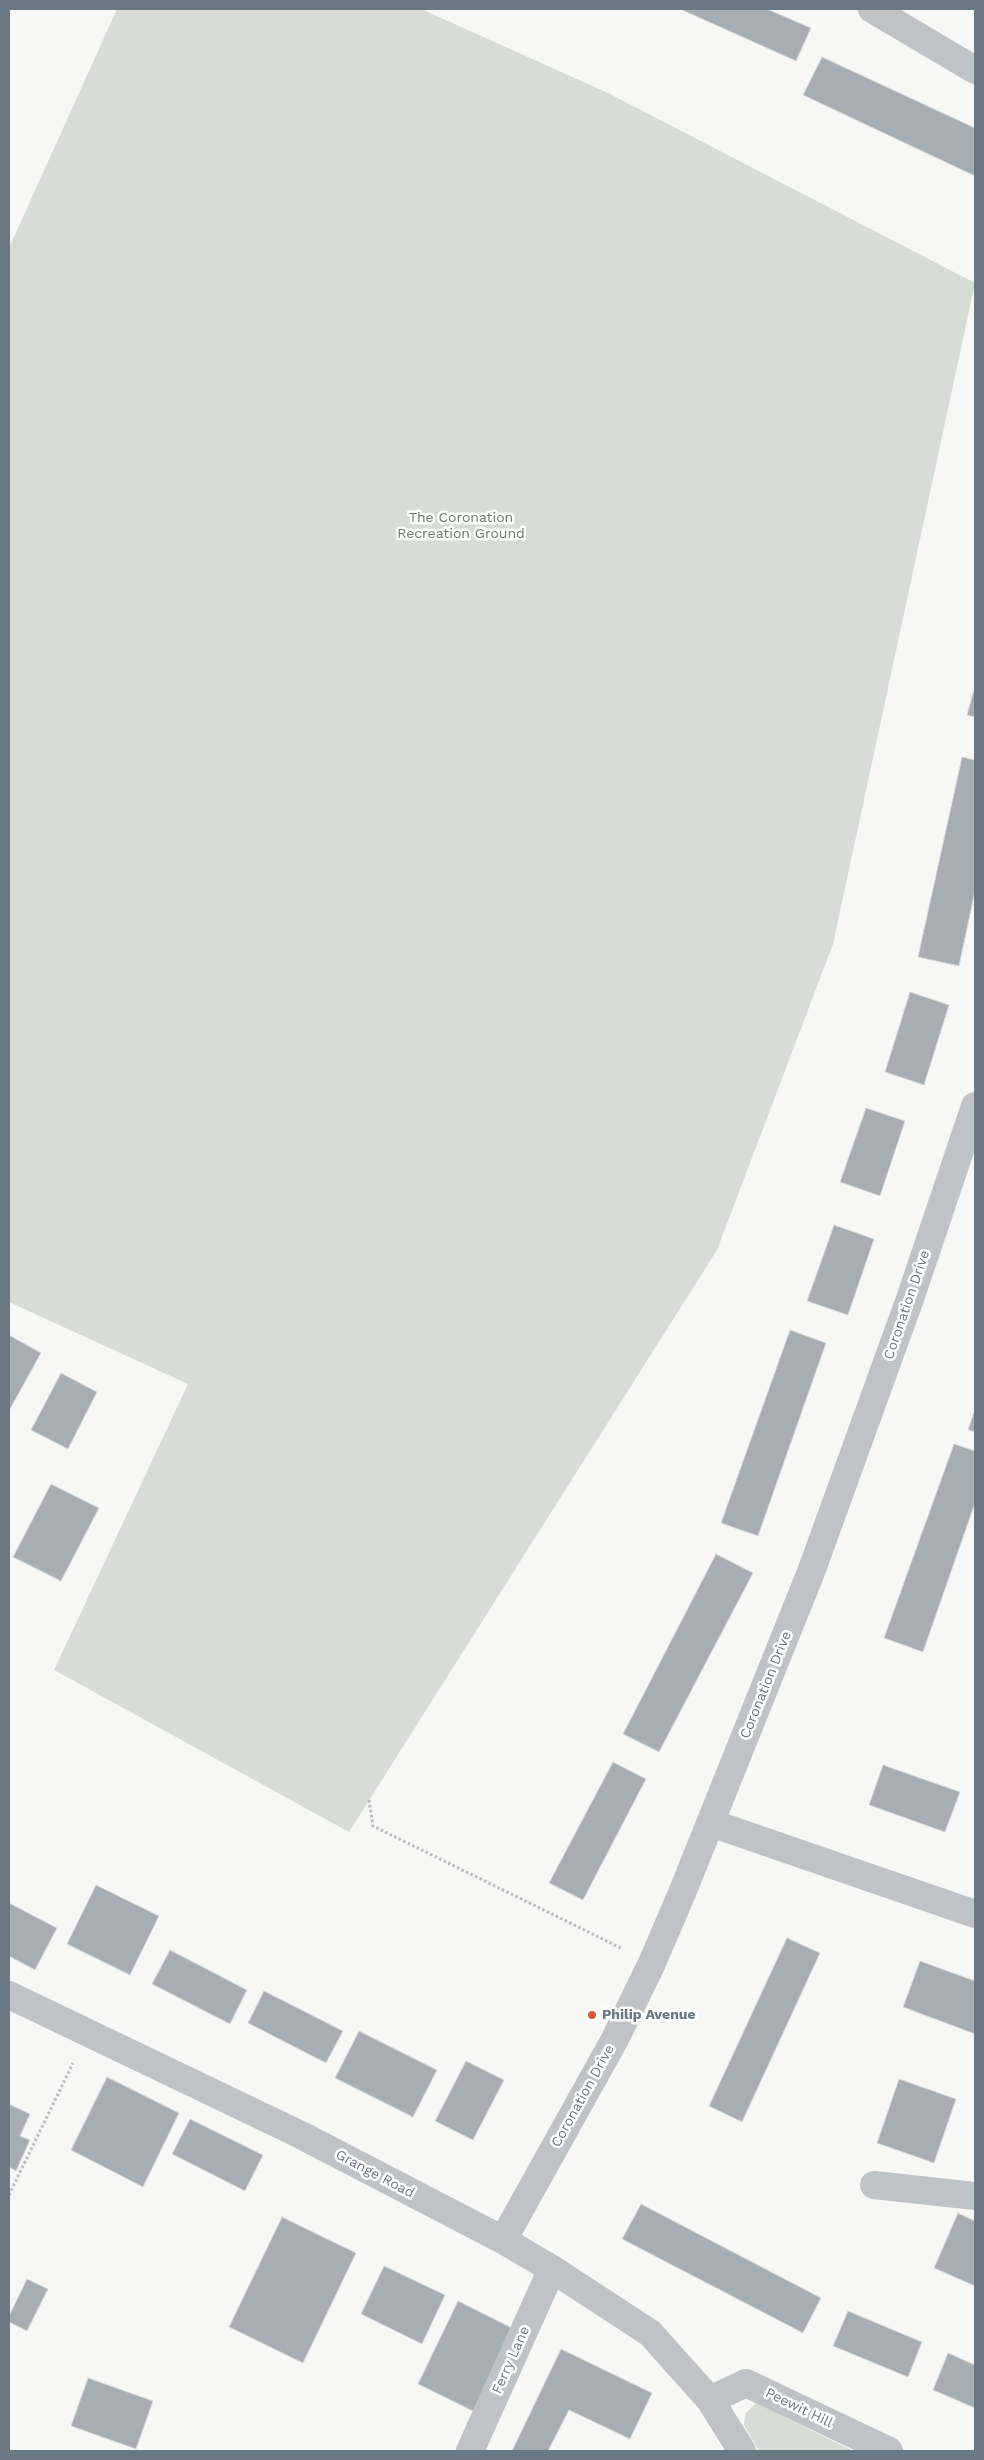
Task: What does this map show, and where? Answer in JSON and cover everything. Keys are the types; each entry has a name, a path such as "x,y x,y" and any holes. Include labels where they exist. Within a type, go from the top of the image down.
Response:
{"street":[{"path":"872,9 975,70"},
{"name":"Coronation Drive","path":"503,2240 615,2039 652,1963 711,1823 811,1572 908,1305 975,1106"},
{"path":"711,1823 975,1914"},
{"name":"Grange Road","path":"9,1995 301,2135 503,2240 552,2269 650,2333 710,2400 742,2451"},
{"path":"874,2185 975,2196"},
{"name":"Ferry Lane","path":"470,2451 552,2269"},
{"name":"Peewit Hill","path":"710,2400 746,2383 889,2451"}],"path":[{"path":"369,1800 373,1826 652,1963"},
{"path":"9,2195 87,2033"}],"green space":[{"name":"The Coronation Recreation Ground","path":"117,9 421,9 608,93 975,283 833,944 717,1250 349,1832 54,1670 188,1384 9,1302 9,248"},
{"path":"756,2403 853,2451 759,2451 744,2425 746,2413"}],"building":[{"path":"680,9 767,9 811,28 796,61"},
{"path":"822,57 975,128 975,176 803,95"},
{"path":"975,686 975,717 967,715"},
{"path":"962,757 975,760 975,891 959,966 918,957"},
{"path":"910,992 949,1005 924,1085 885,1072"},
{"path":"866,1108 905,1121 880,1196 840,1182"},
{"path":"834,1225 874,1239 848,1315 807,1301"},
{"path":"790,1330 826,1343 758,1536 721,1523"},
{"path":"9,1335 41,1353 10,1409 9,1408"},
{"path":"61,1373 97,1392 68,1449 31,1430"},
{"path":"975,1409 975,1432 968,1430"},
{"path":"954,1444 975,1451 975,1503 923,1652 884,1638"},
{"path":"51,1484 99,1508 61,1581 13,1557"},
{"path":"716,1554 753,1573 659,1752 623,1734"},
{"path":"613,1762 646,1779 583,1900 549,1883"},
{"path":"883,1765 960,1792 945,1832 869,1805"},
{"path":"96,1885 159,1916 130,1975 67,1944"},
{"path":"9,1903 57,1928 35,1970 9,1956"},
{"path":"787,1938 820,1953 742,2122 709,2106"},
{"path":"170,1950 247,1990 230,2024 152,1984"},
{"path":"920,1961 975,1981 975,2034 903,2007"},
{"path":"264,1991 343,2031 326,2063 248,2023"},
{"path":"359,2031 437,2070 413,2117 335,2078"},
{"path":"466,2061 504,2080 473,2140 435,2121"},
{"path":"107,2077 179,2113 143,2187 71,2150"},
{"path":"899,2079 956,2099 934,2163 877,2143"},
{"path":"9,2104 30,2114 20,2136 30,2140 16,2171 9,2167"},
{"path":"190,2119 263,2155 245,2191 172,2154"},
{"path":"641,2204 821,2298 803,2333 622,2239"},
{"path":"958,2213 975,2221 975,2286 934,2268"},
{"path":"282,2217 356,2253 303,2363 229,2327"},
{"path":"384,2266 445,2295 422,2344 361,2314"},
{"path":"27,2279 48,2289 27,2331 9,2322 9,2316"},
{"path":"458,2301 514,2329 473,2411 418,2384"},
{"path":"848,2311 922,2342 908,2377 833,2346"},
{"path":"561,2349 652,2393 630,2439 569,2410 548,2451 512,2451"},
{"path":"948,2353 975,2365 975,2408 933,2390"},
{"path":"88,2378 153,2401 136,2449 71,2426"}],"place":[{"name":"Philip Avenue","path":"592,2015"}]}
